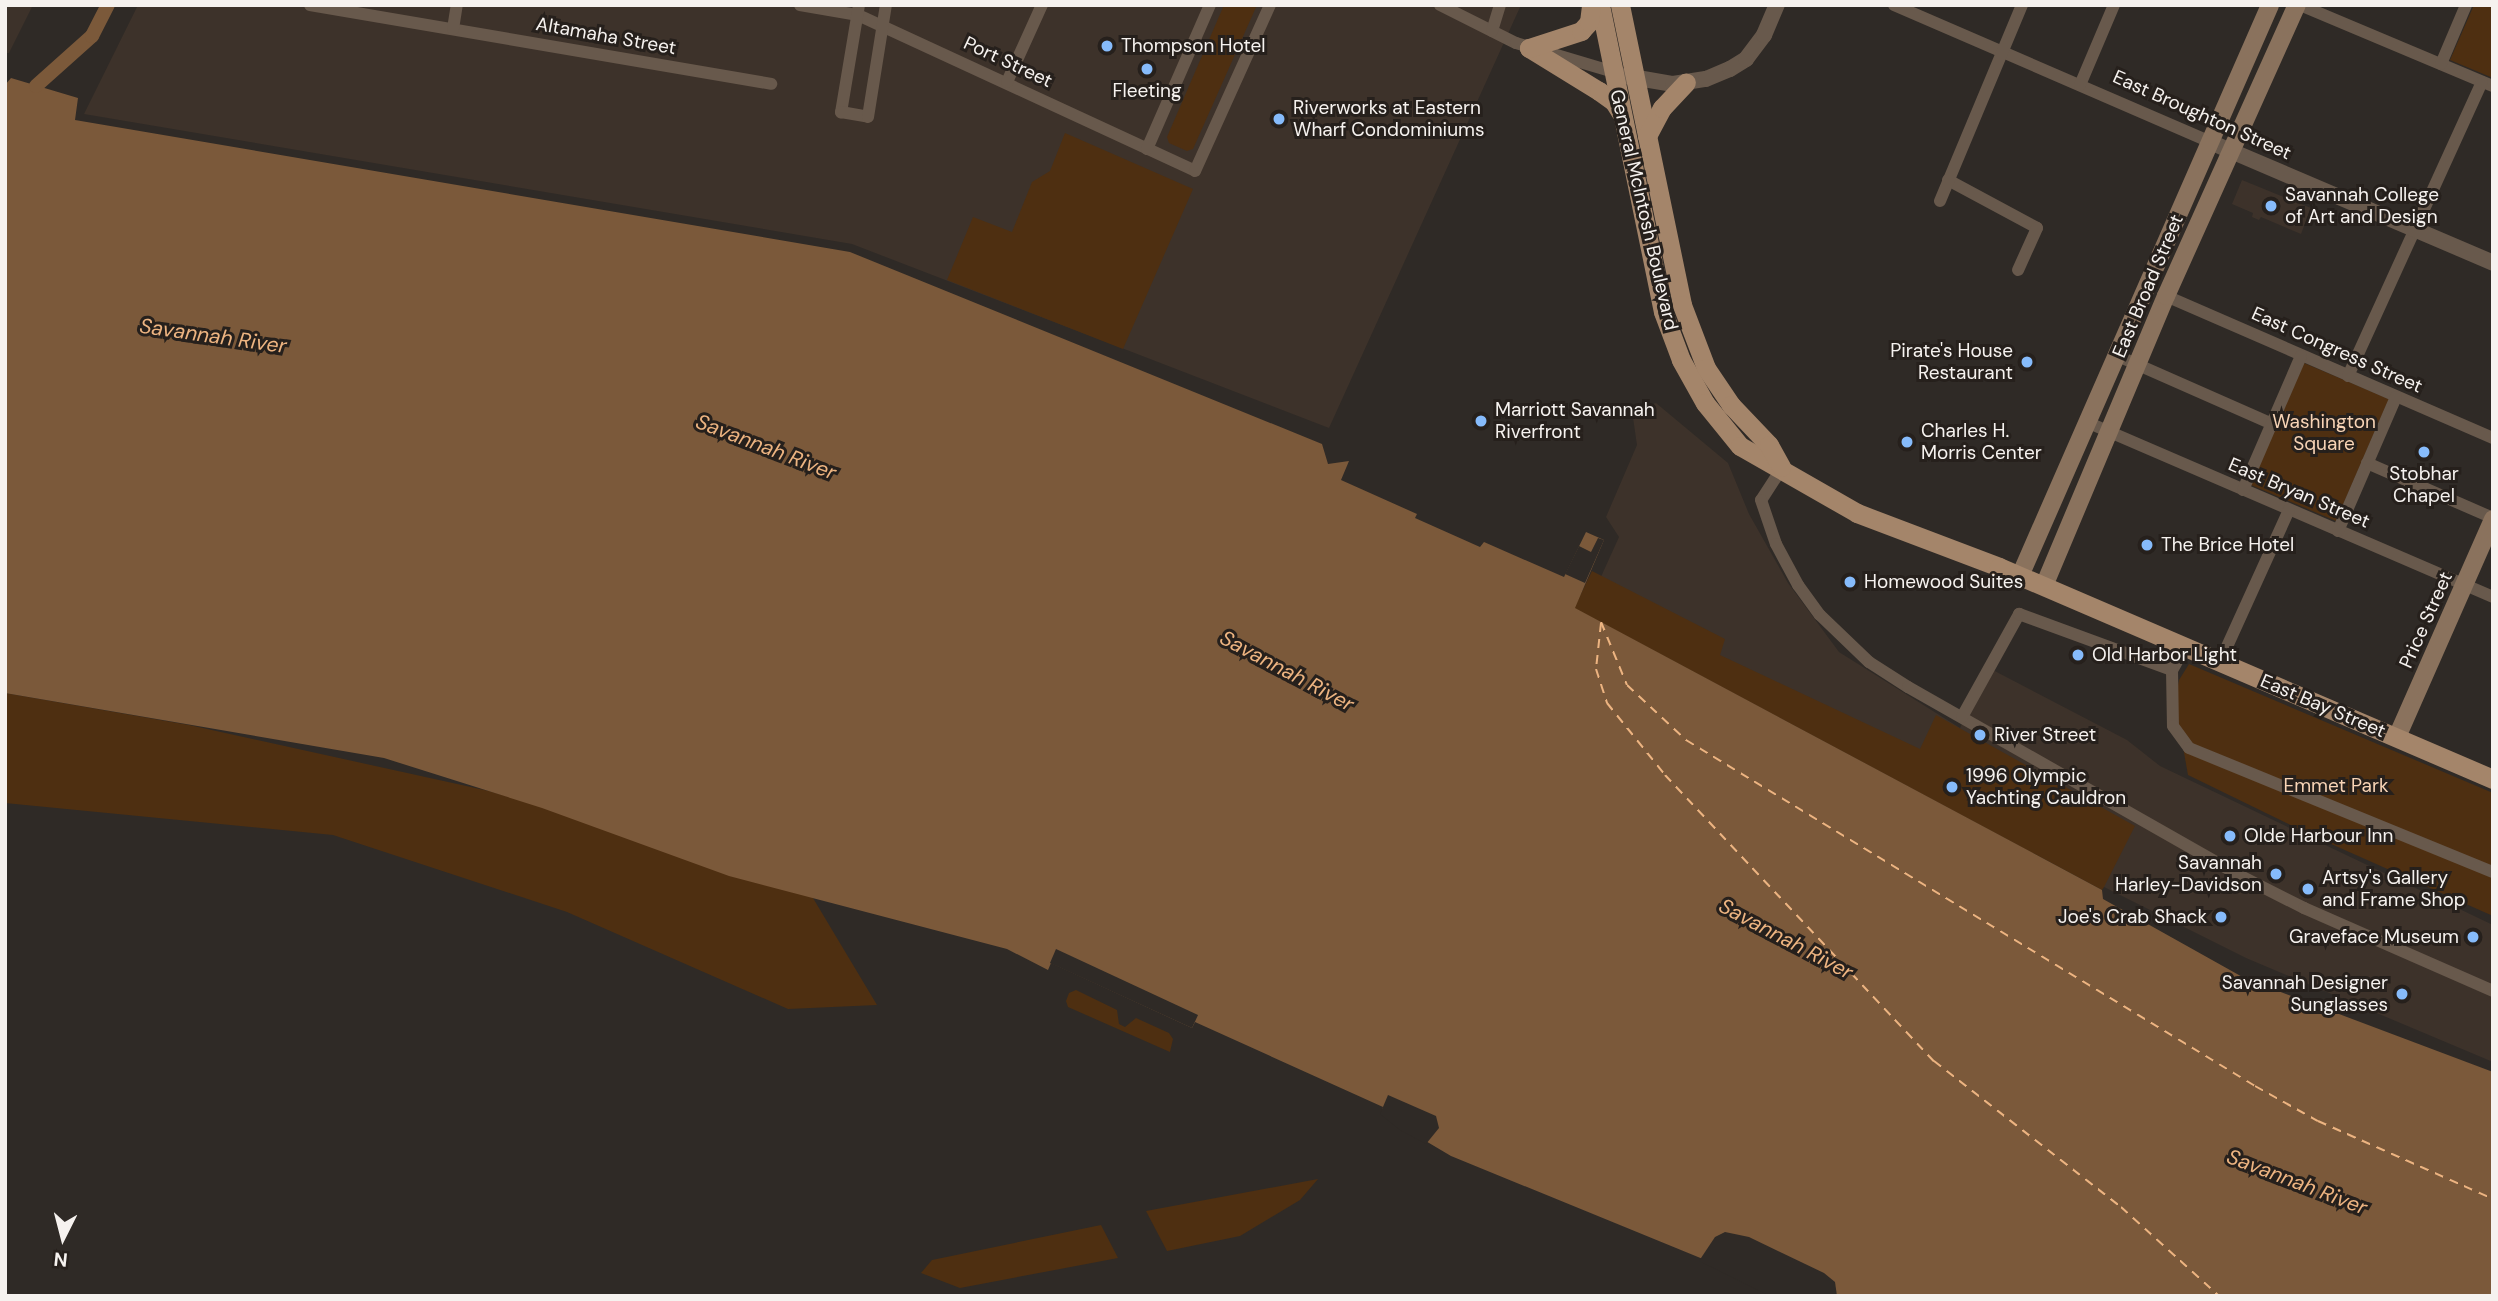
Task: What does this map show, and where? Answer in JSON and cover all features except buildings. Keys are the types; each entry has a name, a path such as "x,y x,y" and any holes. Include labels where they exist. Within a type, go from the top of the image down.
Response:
{"main road":[{"path":"1529,48 1581,31 1589,22 1591,5"},
{"name":"General McIntosh Boulevard","path":"1600,5 1663,312 1681,360 1705,403 1740,446 1857,513 1999,567"},
{"name":"General McIntosh Boulevard","path":"1620,5 1682,305 1698,353 1731,405 1769,445 1782,468"},
{"name":"East Broad Street","path":"2020,576 2270,5"},
{"name":"East Broad Street","path":"2044,586 2166,296 2299,5"},
{"path":"1529,48 1607,96 1623,117"},
{"path":"1647,136 1662,108 1686,82"},
{"name":"Price Street","path":"2397,737 2493,519"},
{"name":"East Bay Street","path":"1999,567 2493,779"}],"street":[{"name":"Altamaha Street","path":"310,5 771,83"},
{"path":"453,29 457,5"},
{"name":"Port Street","path":"800,5 858,10 883,27 1195,171 1270,5"},
{"path":"858,10 841,111 868,117 886,5"},
{"path":"1007,82 1042,5"},
{"path":"1147,149 1210,5"},
{"path":"1440,5 1529,48 1635,78 1673,84 1706,79 1746,59 1764,35 1777,5"},
{"path":"1492,31 1500,5"},
{"path":"1940,201 2022,5"},
{"path":"2080,85 2114,5"},
{"path":"2299,5 2487,84 2348,376"},
{"path":"2441,64 2466,5"},
{"name":"East Broughton Street","path":"1897,6 2493,263"},
{"path":"1948,180 2037,228 2018,270"},
{"name":"East Congress Street","path":"2166,296 2493,438"},
{"path":"2118,356 2272,424"},
{"path":"2243,490 2301,356"},
{"path":"2338,531 2396,397"},
{"name":"East Bryan Street","path":"2089,423 2493,597"},
{"path":"2367,463 2493,519"},
{"path":"1782,468 1763,494 1763,507 1776,544 1807,598 1835,631 1869,662 2233,872 2304,908 2493,991"},
{"path":"2223,663 2225,651 2289,510"},
{"path":"1962,717 2019,614 2172,670"},
{"path":"2185,647 2172,670 2173,726 2189,748 2493,872"}],"shaded area":[{"path":"5,5 33,5 9,53 5,53"},
{"path":"138,5 1521,5 1329,428 852,244 84,114"},
{"name":"Savannah College of Art and Design","path":"2242,180 2311,208 2301,234 2261,217 2259,220 2252,217 2253,213 2232,204"},
{"name":"River Street","path":"1656,403 1728,463 1749,514 1788,583 1839,652 1960,728 1989,668 2127,740 2160,766 2493,925 2493,1062 2246,958 2104,887 2093,865 1590,601 1619,537 1606,517 1637,445 1632,411"}],"green space":[{"path":"1224,5 1257,5 1193,149 1187,151 1169,143 1167,137"},
{"path":"2474,5 2493,5 2493,78 2450,60"},
{"path":"1065,133 1193,189 1123,349 947,280 973,217 1012,232 1032,182 1050,171"},
{"name":"Washington Square","path":"2304,363 2389,399 2336,521 2251,485"},
{"path":"1592,571 1725,639 1720,655 1920,749 1936,715 2135,826 2104,887 2102,890 1574,608"},
{"name":"Emmet Park","path":"2189,664 2493,793 2493,916 2311,835 2188,775 2178,719 2177,690 2179,680"},
{"path":"5,693 189,725 489,791 804,883 877,1005 788,1009 567,912 333,835 5,803"},
{"path":"1076,990 1117,1010 1119,1024 1125,1027 1136,1018 1169,1033 1173,1039 1170,1052 1068,1007 1066,1001 1069,993"},
{"path":"1318,1179 1300,1200 1240,1236 1167,1251 1146,1211"},
{"path":"1101,1225 1118,1258 960,1288 921,1273 932,1260"}],"water":[{"name":"Savannah River","path":"11,78 78,98 75,120 850,252 1322,444 1328,464 1349,461 1341,480 1417,514 1415,518 1480,547 1484,542 1564,577 1586,532 1604,540 1575,608 2102,890 2103,899 2246,979 2493,1072 2493,1296 1777,1296 1720,1266 1451,1156 1402,1127 1382,1111 1383,1107 1195,1022 1192,1028 1051,963 1048,970 1007,949 729,876 542,808 384,758 5,693 5,85"}],"pier":[{"path":"1598,538 1604,540 1585,583 1565,574 1579,546 1591,552"},
{"path":"1056,949 1198,1015 1192,1028 1050,963"},
{"path":"1388,1095 1436,1116 1439,1128 1426,1144 1400,1130 1380,1114"},
{"path":"1725,1232 1749,1237 1824,1273 1835,1282 1837,1296 1770,1296 1699,1261 1715,1237"}],"waterway":[{"path":"36,86 92,36 108,5"}],"ferry route":[{"path":"1601,622 1627,685 1686,740 2255,1086 2318,1121 2493,1199"},
{"path":"1601,623 1596,669 1607,703 1665,775 1934,1061 2121,1207 2219,1296"}],"place":[{"name":"Thompson Hotel","path":"1107,46"},
{"name":"Fleeting","path":"1147,69"},
{"name":"Riverworks at Eastern Wharf Condominiums","path":"1279,119"},
{"name":"Savannah College of Art and Design","path":"2271,206"},
{"name":"Pirate's House Restaurant","path":"2027,362"},
{"name":"Marriott Savannah Riverfront","path":"1481,421"},
{"name":"Charles H. Morris Center","path":"1907,442"},
{"name":"Stobhar Chapel","path":"2424,452"},
{"name":"The Brice Hotel","path":"2147,545"},
{"name":"Homewood Suites","path":"1850,582"},
{"name":"Old Harbor Light","path":"2078,655"},
{"name":"River Street","path":"1980,735"},
{"name":"1996 Olympic Yachting Cauldron","path":"1952,787"},
{"name":"Olde Harbour Inn","path":"2230,836"},
{"name":"Savannah Harley-Davidson","path":"2276,874"},
{"name":"Artsy's Gallery and Frame Shop","path":"2308,889"},
{"name":"Joe's Crab Shack","path":"2221,917"},
{"name":"Graveface Museum","path":"2473,937"},
{"name":"Savannah Designer Sunglasses","path":"2402,994"}]}
